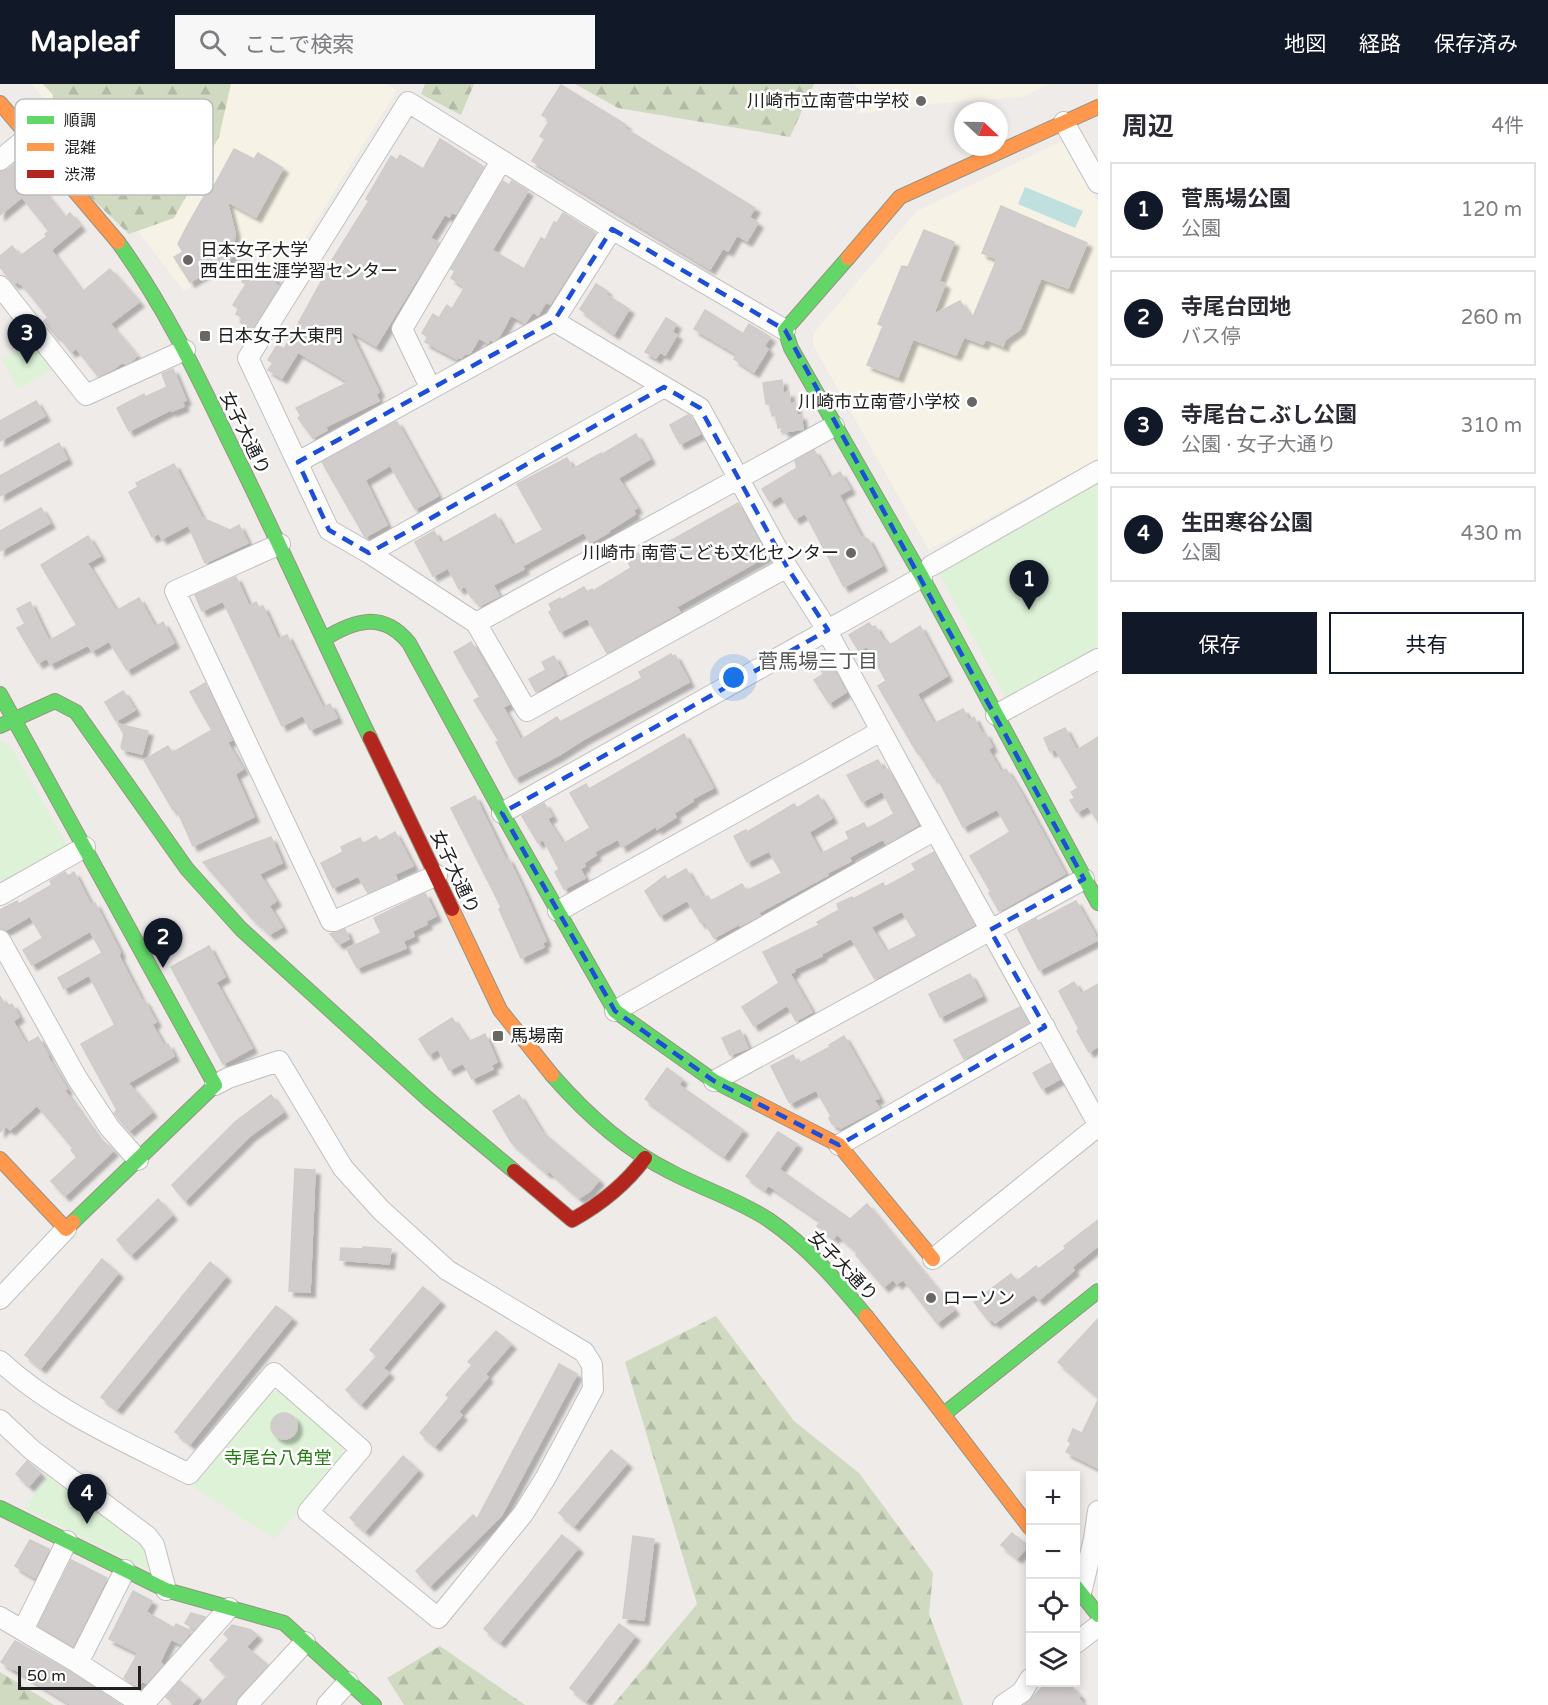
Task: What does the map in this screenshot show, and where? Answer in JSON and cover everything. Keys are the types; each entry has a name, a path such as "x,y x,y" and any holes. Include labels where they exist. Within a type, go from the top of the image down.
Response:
{"street":[{"path":"787,567 527,711 476,623 369,553 329,530 248,358 408,102 612,229 784,330 791,348 834,426 926,572 996,715 1098,903"},
{"name":"女子大通り","path":"0,103 15,120"},
{"path":"784,330 900,197 1098,107"},
{"path":"1064,122 1098,183"},
{"path":"0,160 15,148"},
{"path":"430,387 402,328 501,161"},
{"name":"女子大通り","path":"79,195 118,242 144,278 185,350 280,544 500,1010 538,1061 604,1126 645,1158 761,1215 808,1252 852,1299 944,1414 1028,1525"},
{"path":"298,462 430,387 554,321 612,229"},
{"path":"0,286 86,395 185,350"},
{"path":"324,639 340,629 363,622 381,623 395,629 409,643 502,813 615,1011 714,1082 839,1145 933,1259 1098,1125 827,630 787,567 700,408 554,321"},
{"path":"369,553 663,387"},
{"path":"476,623 834,426"},
{"path":"502,813 827,630 1098,471"},
{"path":"280,544 175,591 331,921 437,875"},
{"path":"996,715 1096,666"},
{"path":"0,694 6,723 85,847 215,1085"},
{"path":"6,723 55,701 70,706 81,715 188,869 240,928 429,1100 572,1220 609,1197 630,1180 645,1158"},
{"path":"558,911 881,731"},
{"path":"615,1011 935,830"},
{"path":"0,895 85,847"},
{"path":"714,1082 1084,879"},
{"path":"0,939 77,1078 109,1128 138,1160"},
{"path":"839,1145 1045,1027"},
{"path":"0,1299 66,1229 215,1085 228,1078 279,1061 343,1168 381,1210 447,1270 584,1352 592,1365 593,1389 541,1486 523,1514 438,1618 308,1512 361,1449 274,1373 189,1474 58,1405 22,1381 0,1361"},
{"path":"0,1159 66,1229"},
{"path":"944,1414 1095,1300"},
{"path":"0,1420 32,1450 147,1536 154,1545 166,1590"},
{"path":"0,1508 166,1590 284,1623 374,1705"},
{"path":"1080,1584 1094,1539 1098,1511"},
{"path":"23,1630 67,1541"},
{"path":"78,1663 125,1570"},
{"path":"1080,1592 1098,1615"},
{"path":"0,1617 143,1705 229,1608"},
{"path":"1080,1640 1098,1626"},
{"path":"247,1705 305,1642"},
{"path":"327,1705 348,1682"},
{"path":"1003,1705 1022,1692 1026,1686"}],"highlighted area":[{"path":"612,229 785,330 1084,879 990,930 1045,1027 839,1145 714,1081 615,1011 502,813 828,630 787,567 700,408 664,387 369,553 329,530 298,462 554,321"}],"shaded area":[{"path":"31,84 386,84 397,90 285,271 247,250 184,291 113,195 213,195 213,99 45,99"},
{"name":"川崎市立南菅中学校","path":"853,84 1049,84 1022,97 943,103 857,114 868,98"},
{"name":"川崎市立南菅小学校","path":"1060,142 1066,144 1098,202 1098,459 929,550 813,345 813,334 917,211"}],"green space":[{"path":"43,84 231,84 219,137 213,148 213,99 53,99 53,95"},
{"path":"425,84 474,84 461,115 421,94"},
{"path":"575,84 814,84 790,137 618,108"},
{"path":"88,195 187,195 174,218 129,234"},
{"path":"32,341 53,369 18,389 2,360"},
{"path":"1098,479 1098,651 1013,698 1005,696 937,569"},
{"path":"0,741 10,745 67,845 65,850 0,886"},
{"path":"716,1316 794,1421 859,1473 933,1573 929,1614 963,1705 613,1705 697,1604 625,1362"},
{"name":"寺尾台八角堂","path":"282,1390 342,1445 342,1458 275,1539 192,1486 269,1392"},
{"path":"49,1473 139,1539 153,1562 146,1569 25,1508"},
{"path":"440,1646 525,1705 404,1705 387,1678"},
{"path":"0,1672 54,1705 0,1705"}],"water":[{"path":"1025,187 1083,211 1075,228 1018,204"}],"building":[{"path":"561,85 626,125 624,128 755,208 749,217 758,223 747,241 737,235 728,251 723,248 710,269 532,161 545,139 540,136 550,120 542,115"},
{"path":"440,139 484,167 456,214 452,212 449,217 445,214 430,238 439,243 376,346 349,330 379,392 376,394 379,401 325,427 327,430 313,438 298,418 301,416 296,408 349,382 298,352 282,378 268,370 273,363 268,360 277,345 284,349 322,280 320,279 369,201 366,199 391,156 397,160 400,155 423,169"},
{"path":"234,149 254,159 258,153 283,168 256,217 227,201 235,233 233,250 235,255 190,282 174,257 183,252 178,244 205,195 213,195 214,186"},
{"path":"15,164 15,195 47,195 65,218 70,213 80,226 51,250 82,292 110,269 139,302 110,324 137,356 130,362 125,364 123,362 98,376 76,348 71,352 57,334 55,335 44,321 48,317 21,283 18,281 14,284 0,267 0,256 12,246 20,256 47,236 45,234 49,231 22,197 0,215 0,172"},
{"path":"503,181 509,185 512,181 528,191 492,250 524,269 541,238 545,240 554,222 557,223 563,213 595,233 550,304 546,302 538,315 533,312 525,323 511,315 499,337 494,341 490,339 488,343 479,338 470,353 457,359 425,342 428,337 422,333 433,314 439,318 447,305 452,309 465,287 451,278 455,271 451,269"},
{"path":"1001,206 1087,243 1068,288 1041,278 1020,329 1005,340 1003,346 986,339 983,344 964,337 956,355 913,339 898,377 867,365 883,326 878,324 902,266 908,267 924,230 954,242 939,281 945,284 933,315 960,301 972,319 997,259 982,253"},
{"path":"254,265 276,279 274,283 279,286 252,330 240,322 243,318 236,314 239,309 233,305 246,284 242,282"},
{"path":"596,284 607,291 605,294 629,309 614,334 580,309"},
{"path":"705,310 743,334 749,324 770,337 764,346 768,349 754,372 734,359 737,354 694,329"},
{"path":"666,318 676,324 672,332 677,335 665,355 660,352 656,358 645,352"},
{"path":"173,369 186,400 182,402 184,406 172,411 172,409 129,431 117,408 144,394 145,397 167,387 162,374"},
{"path":"782,380 783,393 789,392 790,404 795,403 797,416 801,415 803,429 784,432 783,427 778,428 776,415 772,416 770,404 766,404 763,383"},
{"path":"36,401 45,416 0,441 0,421"},
{"path":"688,415 700,434 680,444 670,425"},
{"path":"395,422 438,496 415,509 390,465 365,480 387,525 365,537 322,462"},
{"path":"636,434 650,459 618,478 637,508 633,510 635,514 590,543 584,532 522,566 524,569 493,585 499,596 479,606 465,586 459,589 448,568 433,576 415,542 434,531 441,544 495,514 513,546 543,530 517,484 567,458 573,469"},
{"path":"59,443 67,459 0,496 0,476"},
{"path":"814,450 830,478 840,472 850,489 839,495 861,537 868,539 882,566 844,587 805,513 795,519 781,495 770,502 762,489 797,468 795,461"},
{"path":"174,464 202,518 230,530 239,525 248,543 205,563 188,525 162,539 159,533 152,537 129,492 138,487 136,483"},
{"path":"738,503 767,556 676,607 680,612 607,653 587,618 560,632 549,612 552,610 549,604 584,587 587,592 592,589 593,591 631,568 627,560 638,553 640,556 647,554"},
{"path":"41,508 50,523 0,551 0,531"},
{"path":"88,536 100,556 87,563 116,611 139,598 155,627 163,622 174,643 127,670 109,641 92,651 88,645 50,664 47,658 38,663 17,628 25,624 17,609 30,602 49,641 77,625 41,565"},
{"path":"236,577 249,606 256,602 259,608 263,606 278,639 287,635 323,708 330,704 337,718 310,730 303,715 282,726 223,601 202,611 195,595"},
{"path":"869,623 872,627 875,626 884,642 887,640 890,645 920,626 947,676 917,694 934,724 963,709 969,720 974,717 982,734 985,733 992,747 988,749 1001,772 1006,769 1065,874 999,911 970,856 1010,832 997,809 963,827 937,777 934,778 918,754 878,686 886,681 867,646 859,651 849,635"},
{"path":"471,642 509,704 503,707 521,740 557,717 560,722 642,678 639,672 671,654 673,657 675,655 689,682 515,778 496,742 499,741 474,700 480,697 454,652"},
{"path":"554,656 564,675 536,692 529,679 546,670 542,662"},
{"path":"830,661 846,692 829,703 814,680 824,674 819,668"},
{"path":"205,683 232,740 227,742 243,769 235,774 254,817 193,846 176,808 173,810 144,760 168,746 172,753 212,730 190,692"},
{"path":"123,691 135,710 116,721 105,702"},
{"path":"118,724 148,731 142,754 122,749 124,734"},
{"path":"1065,728 1076,749 1098,737 1098,822 1088,806 1077,812 1070,800 1075,798 1071,792 1078,788 1055,749 1050,752 1044,738"},
{"path":"684,734 713,788 692,799 693,801 674,813 676,817 657,829 656,826 622,847 618,839 594,852 596,855 584,863 585,866 580,869 585,878 564,889 555,872 559,869 543,839 538,843 522,816 544,803 552,816 547,819 563,844 590,828 570,793 586,784 589,789"},
{"path":"878,760 884,771 888,769 918,825 886,844 883,839 849,857 851,861 827,873 828,875 758,913 760,915 714,938 704,921 701,923 687,900 660,916 645,891 665,876 667,880 686,869 703,898 708,896 711,901 742,884 746,891 782,873 769,851 747,862 734,836 746,830 747,832 794,804 797,808 818,795 832,818 809,832 821,854 849,839 846,832 864,823 867,829 894,814 882,791 862,802 847,775"},
{"path":"475,796 506,860 508,858 546,941 542,943 544,947 521,958 499,909 501,907 451,808"},
{"path":"395,832 413,866 395,874 397,880 368,893 358,876 333,888 321,863 343,852 341,847 360,838 363,844 376,836 379,841"},
{"path":"271,837 282,863 259,874 276,901 269,906 282,927 270,934 252,918 203,862"},
{"path":"934,852 974,925 875,979 851,938 821,954 822,956 794,969 795,971 790,974 812,1012 796,1021 787,1005 754,1026 742,1007 779,983 763,952 819,925 817,922 839,910 837,904 852,897 853,899 883,883 885,887 916,870 912,864","holes":["902,911 917,936 886,952 871,927"]},
{"path":"65,872 68,876 74,872 91,905 95,903 142,1001 144,1000 156,1022 152,1024 164,1046 168,1044 174,1056 128,1083 152,1112 129,1131 114,1113 117,1110 81,1044 115,1025 89,975 64,989 58,978 102,953 90,931 32,965 23,950 43,938 30,916 6,930 0,928 0,910 17,901 19,904 52,885 50,881"},
{"path":"425,893 436,916 426,921 427,924 412,931 414,936 403,941 406,948 357,968 347,949 381,933 374,918"},
{"path":"1076,901 1098,940 1039,970 1018,929"},
{"path":"345,929 349,939 339,944 330,934"},
{"path":"209,946 225,977 216,982 252,1048 223,1064 171,967"},
{"path":"970,974 982,996 940,1017 929,994"},
{"path":"1074,982 1081,994 1098,984 1098,1046 1089,1052 1059,991"},
{"path":"0,996 6,1007 12,1004 19,1017 13,1021 26,1044 38,1037 67,1089 64,1090 101,1142 103,1141 113,1151 65,1196 51,1181 77,1157 71,1150 73,1148 37,1105 10,1130 6,1126 0,1132"},
{"path":"1020,1007 1028,1023 964,1059 954,1040"},
{"path":"452,1018 468,1042 485,1034 497,1062 491,1065 493,1069 472,1079 463,1063 449,1070 438,1049 429,1055 419,1039"},
{"path":"740,1030 748,1048 730,1055 722,1038"},
{"path":"844,1036 879,1098 874,1100 879,1108 841,1128 832,1124 829,1118 831,1116 816,1090 789,1102 771,1066 793,1055 798,1064 830,1047 829,1045"},
{"path":"1051,1063 1060,1079 1042,1089 1033,1073"},
{"path":"667,1068 682,1079 679,1085 743,1130 724,1156 645,1099"},
{"path":"271,1095 283,1112 250,1136 185,1201 172,1185 235,1122"},
{"path":"519,1095 541,1131 599,1180 590,1191 579,1198 511,1142 493,1111"},
{"path":"778,1132 797,1144 779,1169 850,1219 867,1204 954,1310 937,1323 903,1279 897,1284 893,1279 884,1287 856,1255 858,1253 837,1234 834,1238 817,1226 821,1221 768,1185 765,1190 746,1176"},
{"path":"295,1169 315,1170 310,1292 289,1291"},
{"path":"158,1199 172,1215 131,1255 117,1240"},
{"path":"1098,1220 1098,1246 1072,1267 1074,1270 1039,1300 1034,1294 995,1323 991,1319 989,1321 974,1302 1011,1274 1017,1281 1036,1266 1038,1269"},
{"path":"363,1247 391,1249 389,1264 340,1260 341,1248 363,1249"},
{"path":"102,1259 118,1273 41,1368 25,1355"},
{"path":"210,1262 226,1276 117,1409 101,1397"},
{"path":"423,1287 440,1301 383,1368 389,1373 361,1404 346,1390 377,1356 370,1350"},
{"path":"276,1306 292,1318 190,1444 175,1432"},
{"path":"1098,1319 1098,1397 1058,1362"},
{"path":"496,1331 511,1344 485,1374 488,1377 458,1412 462,1415 435,1446 420,1433 449,1398 446,1395 472,1365 468,1362"},
{"path":"559,1364 577,1374 501,1516 430,1586 416,1571 473,1515 477,1519"},
{"path":"1098,1400 1098,1468 1066,1452 1071,1443 1068,1441 1073,1429 1082,1433"},
{"path":"284,1413 293,1417 297,1426 293,1435 284,1439 275,1435 271,1426 275,1417"},
{"path":"611,1450 627,1463 574,1526 559,1513"},
{"path":"403,1456 418,1470 365,1531 350,1518"},
{"path":"27,1461 40,1473 29,1486 16,1474"},
{"path":"1012,1533 1026,1544 1026,1548 1017,1558 1001,1545"},
{"path":"562,1535 578,1548 500,1642 484,1629"},
{"path":"633,1536 654,1539 644,1620 623,1618"},
{"path":"30,1540 49,1549 35,1578 15,1566"},
{"path":"71,1560 107,1578 73,1646 38,1626"},
{"path":"133,1591 152,1601 146,1612 174,1628 176,1624 191,1631 181,1644 171,1639 160,1662 163,1665 146,1683 142,1681 138,1688 124,1678 138,1653 109,1639"},
{"path":"191,1613 205,1617 195,1629 185,1623"},
{"path":"619,1624 635,1636 586,1701 570,1688"},
{"path":"232,1625 251,1630 257,1635 246,1647 268,1665 238,1697 235,1705 200,1705 227,1676 210,1660 229,1639 224,1634"},
{"path":"15,1641 72,1673 121,1705 72,1705 12,1669 1,1662"},
{"path":"180,1681 198,1697 191,1705 175,1705 166,1697"},
{"path":"1043,1687 1072,1687 1084,1705 1024,1705"}],"traffic: fast":[{"path":"118,242 150,290 191,364 370,738"},
{"path":"848,258 785,330 791,348 922,577 1098,903"},
{"path":"324,639 347,627 368,622 389,626 409,643 502,813 615,1011 714,1081 759,1104"},
{"path":"0,694 215,1085 73,1222"},
{"path":"0,726 55,701 76,712 187,869 241,929 429,1100 514,1171"},
{"path":"552,1075 592,1117 637,1153 683,1178 746,1206 783,1230 821,1265 866,1316"},
{"path":"944,1414 1098,1291"},
{"path":"0,1508 166,1590 284,1623 374,1705"},
{"path":"1080,1592 1098,1615"}],"traffic: slow":[{"path":"0,103 15,121"},
{"path":"848,258 900,197 1098,107"},
{"path":"78,195 118,242"},
{"path":"452,909 500,1010 552,1075"},
{"path":"759,1104 839,1145 933,1259"},
{"path":"0,1159 66,1229 73,1222"},
{"path":"866,1316 1028,1525"}],"traffic: jam":[{"path":"370,738 452,909"},
{"path":"514,1171 572,1220 612,1193 645,1158"}],"place":[{"name":"川崎市立南菅中学校","path":"921,101"},
{"name":"日本女子大学 西生田生涯学習センター","path":"188,260"},
{"name":"日本女子大東門","path":"205,336"},
{"name":"寺尾台こぶし公園","path":"27,364"},
{"name":"川崎市立南菅小学校","path":"972,402"},
{"name":"川崎市 南菅こども文化センター","path":"851,553"},
{"name":"菅馬場公園","path":"1029,610"},
{"name":"寺尾台団地","path":"163,968"},
{"name":"馬場南","path":"498,1036"},
{"name":"ローソン","path":"931,1298"},
{"name":"生田寒谷公園","path":"87,1524"}],"district":[{"name":"菅馬場三丁目","path":"818,661"}]}
